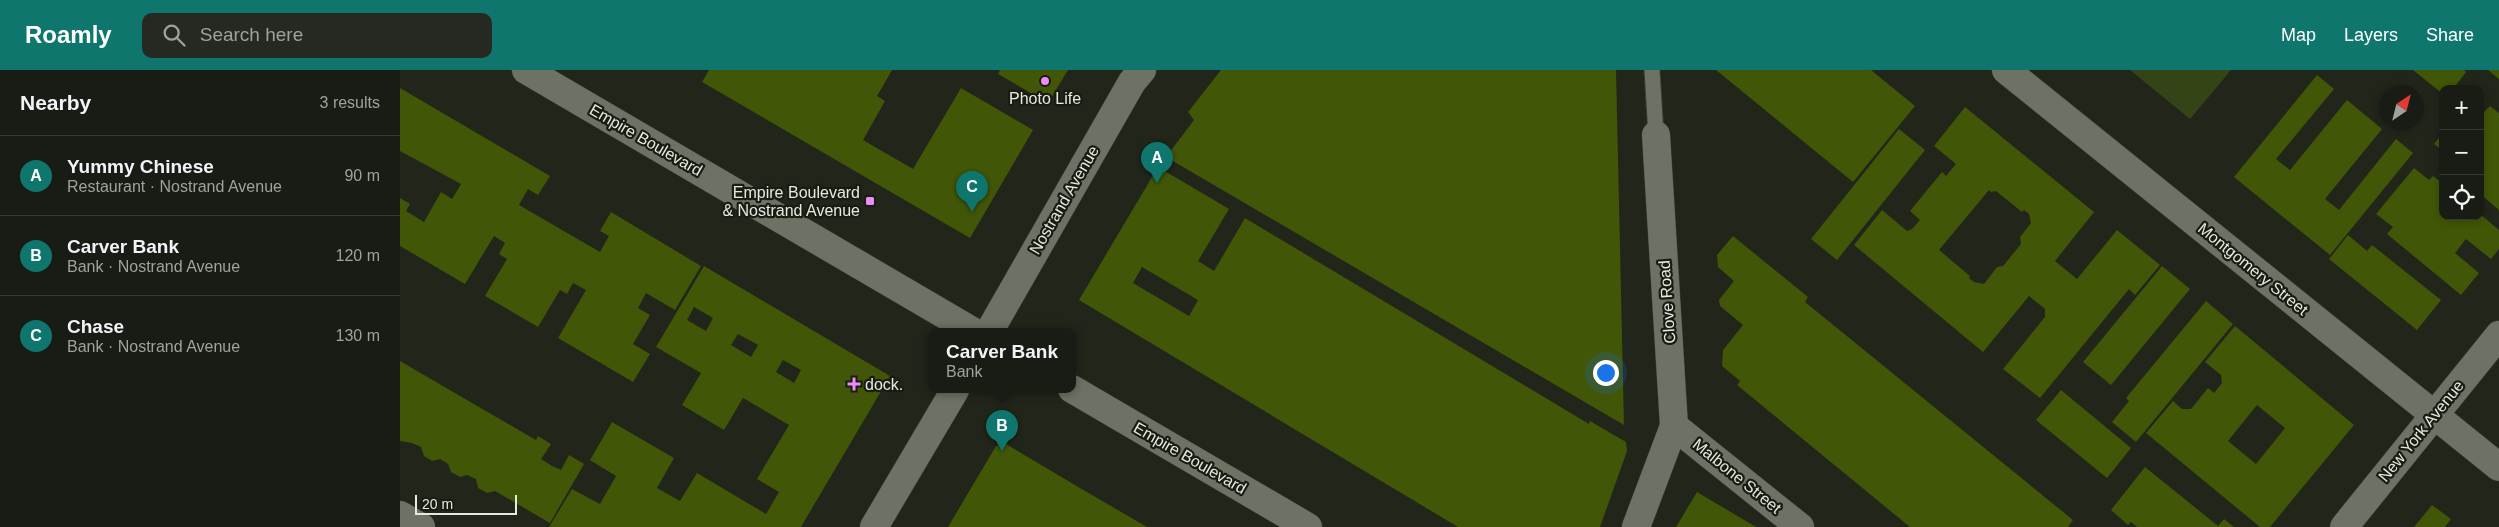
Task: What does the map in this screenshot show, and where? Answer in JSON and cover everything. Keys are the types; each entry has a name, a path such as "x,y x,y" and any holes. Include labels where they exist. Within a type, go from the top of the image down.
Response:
{"street":[{"name":"Empire Boulevard","path":"526,70 967,328"},
{"name":"Nostrand Avenue","path":"990,328 1132,82 1142,70"},
{"name":"Montgomery Street","path":"2006,70 2499,467"},
{"name":"Clove Road","path":"1636,527 1674,426 1656,135"},
{"name":"New York Avenue","path":"2344,527 2499,335"},
{"name":"Empire Boulevard","path":"1076,392 1308,527"},
{"path":"874,527 953,393"},
{"name":"Malbone Street","path":"1674,426 1800,527"},
{"path":"400,515 421,527"}],"lane":[{"name":"Clove Road","path":"1652,70 1656,135"}],"green space":[{"path":"2130,70 2231,70 2190,119"}],"building":[{"path":"709,70 892,70 877,96 885,101 863,140 913,169 961,88 1033,130 970,238 702,82"},
{"path":"1000,70 1068,70 1048,103 998,74"},
{"path":"1221,70 1616,70 1624,425 1166,157 1194,120 1188,112"},
{"path":"1716,70 1871,70 1915,106 1853,182"},
{"path":"2413,70 2464,70 2466,72 2456,85 2439,85 2439,91"},
{"path":"2488,70 2499,70 2499,79"},
{"path":"2317,75 2334,89 2276,159 2290,170 2347,100 2381,130 2325,199 2339,210 2396,139 2413,153 2330,255 2234,177"},
{"path":"400,88 550,176 538,195 528,189 519,205 600,252 609,236 600,231 611,212 701,266 675,310 646,293 638,308 650,315 633,344 650,354 633,382 558,338 586,290 573,283 567,294 560,290 538,327 485,296 507,259 499,254 505,243 494,236 465,284 400,246 400,198 410,204 406,211 424,222 441,192 452,199 461,184 400,151"},
{"path":"2490,106 2499,113 2499,210 2484,197 2484,112"},
{"path":"1965,107 2094,212 2055,261 2077,279 2117,230 2160,265 2135,295 2129,289 2040,398 2003,369 2045,317 2045,309 2029,296 1983,352 1854,245 1882,210 1907,231 1912,229 1920,220 1910,211 1942,172 1946,176 1956,164 1934,146","holes":["1989,190 1991,192 1996,191 2022,212 2024,210 2029,214 2031,223 2020,237 2021,244 2003,266 1997,267 1984,284 1974,282 1969,278 1970,276 1939,250"]},
{"path":"1899,129 1925,150 1837,260 1811,239"},
{"path":"2439,138 2439,148 2434,144"},
{"path":"1158,167 1229,209 1198,261 1214,271 1245,218 1589,424 1590,421 1626,442 1627,451 1600,527 1458,527 1079,300","holes":["1142,267 1198,300 1189,316 1133,283"]},
{"path":"2414,168 2429,180 2433,176 2439,181 2439,220 2484,220 2484,217 2499,230 2499,249 2491,259 2466,239 2455,253 2479,273 2461,295 2387,234 2393,227 2376,214"},
{"path":"2348,235 2367,251 2372,245 2441,300 2417,330 2329,259"},
{"path":"1733,236 1808,297 1805,302 2073,520 2068,527 1910,527 1737,385 1740,381 1722,366 1723,350 1743,325 1720,306 1719,300 1734,281 1718,267 1717,255"},
{"path":"704,266 890,376 801,527 549,527 572,489 600,504 616,476 590,460 612,422 674,458 657,488 680,501 697,473 766,514 779,492 757,479 789,425 743,398 724,430 682,405 701,373 656,347","holes":["694,307 713,318 706,331 687,320","738,334 758,345 751,357 731,345","783,360 801,370 794,383 776,372"]},
{"path":"2162,266 2190,289 2111,385 2083,362"},
{"path":"2206,301 2233,324 2136,442 2112,422 2129,401 2126,398"},
{"path":"2235,326 2354,425 2270,527 2260,527 2146,433 2173,401 2182,409 2191,409 2208,388 2214,393 2222,383 2221,375 2205,362","holes":["2257,405 2285,428 2256,464 2228,441"]},
{"path":"400,361 536,440 538,436 551,444 541,459 552,466 561,470 569,455 584,464 550,523 495,491 487,493 478,488 476,479 467,475 460,477 451,472 448,464 440,459 432,461 424,456 421,447 400,441"},
{"path":"2061,390 2131,448 2107,478 2036,420"},
{"path":"1006,444 1147,527 948,527 996,446"},
{"path":"2145,467 2218,526 2224,519 2234,527 2137,527 2131,522 2128,525 2111,510"},
{"path":"1697,492 1756,527 1676,527"},
{"path":"2432,505 2451,519 2445,527 2414,527"}],"place":[{"name":"Photo Life","path":"1045,81"},
{"name":"Yummy Chinese","path":"1157,183"},
{"name":"Empire Boulevard & Nostrand Avenue","path":"870,201"},
{"name":"Chase","path":"972,212"},
{"name":"dock.","path":"854,384"},
{"name":"Carver Bank","path":"1002,451"}]}
